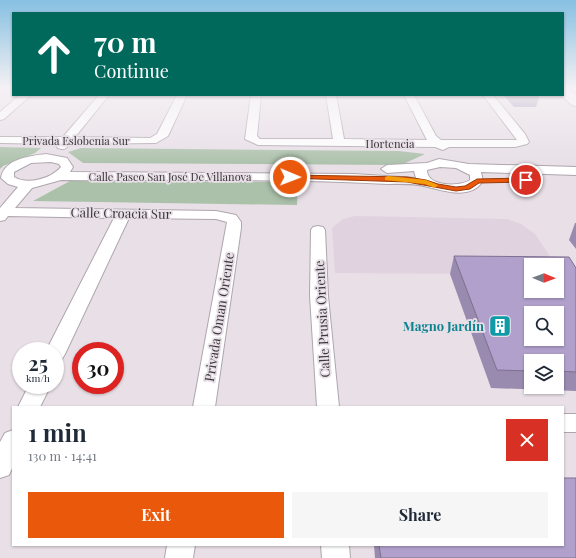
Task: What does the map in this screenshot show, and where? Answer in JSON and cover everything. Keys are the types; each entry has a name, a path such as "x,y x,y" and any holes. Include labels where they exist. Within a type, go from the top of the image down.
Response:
{"street":[{"path":"52,158 88,114"},
{"name":"Privada Eslobenia Sur","path":"0,140 152,141 162,136 173,114"},
{"name":"Hortencia","path":"254,114 251,139 265,143 339,144 433,142 516,144 523,142 523,138 503,114"},
{"path":"334,114 339,144"},
{"path":"419,114 433,142 464,167 476,174 477,181 576,179"},
{"path":"426,182 421,177 420,172 428,165 433,142"},
{"path":"52,158 63,161 63,172 47,181 28,184 7,178 8,171 23,162 37,159 52,158"},
{"name":"Calle Paseo San José De Villanova","path":"63,172 258,173 393,169 443,163 464,167"},
{"path":"464,167 576,171"},
{"name":"Calle Paseo San José De Villanova","path":"258,173 390,179 426,182 436,186 456,189 467,188 477,181"},
{"path":"2,214 28,184"},
{"path":"61,342 124,213"},
{"name":"Calle Croacia Sur","path":"2,214 124,213 226,216 231,218 234,222 234,228"},
{"name":"Privada Oman Oriente","path":"204,406 234,228"},
{"name":"Calle Prusia Oriente","path":"318,230 319,296 328,406"},
{"path":"30,406 36,394"},
{"path":"564,423 576,423"},
{"path":"0,467 12,442"},
{"path":"179,558 181,546"},
{"path":"335,546 336,558"}],"shaded area":[{"path":"355,216 507,219 521,224 535,234 551,258 524,258 524,274 335,273 332,228 343,219"}],"green space":[{"path":"0,147 41,148 35,153 3,166 0,169"},
{"path":"81,148 399,151 425,154 401,165 83,163 68,152"},
{"path":"70,181 298,182 297,205 33,201"}],"building":[{"path":"454,256 569,257 576,268 576,372 564,371 564,354 524,354 524,371 497,370"},
{"path":"564,478 576,478 576,558 381,558 379,546 564,546"}],"slow traffic":[{"path":"388,179 426,182 435,185"}],"place":[{"name":"Magno Jardín","path":"500,326"}],"route":[{"path":"290,177 378,178 407,180 426,182 449,189 467,188 475,184 477,181 526,180"}]}
